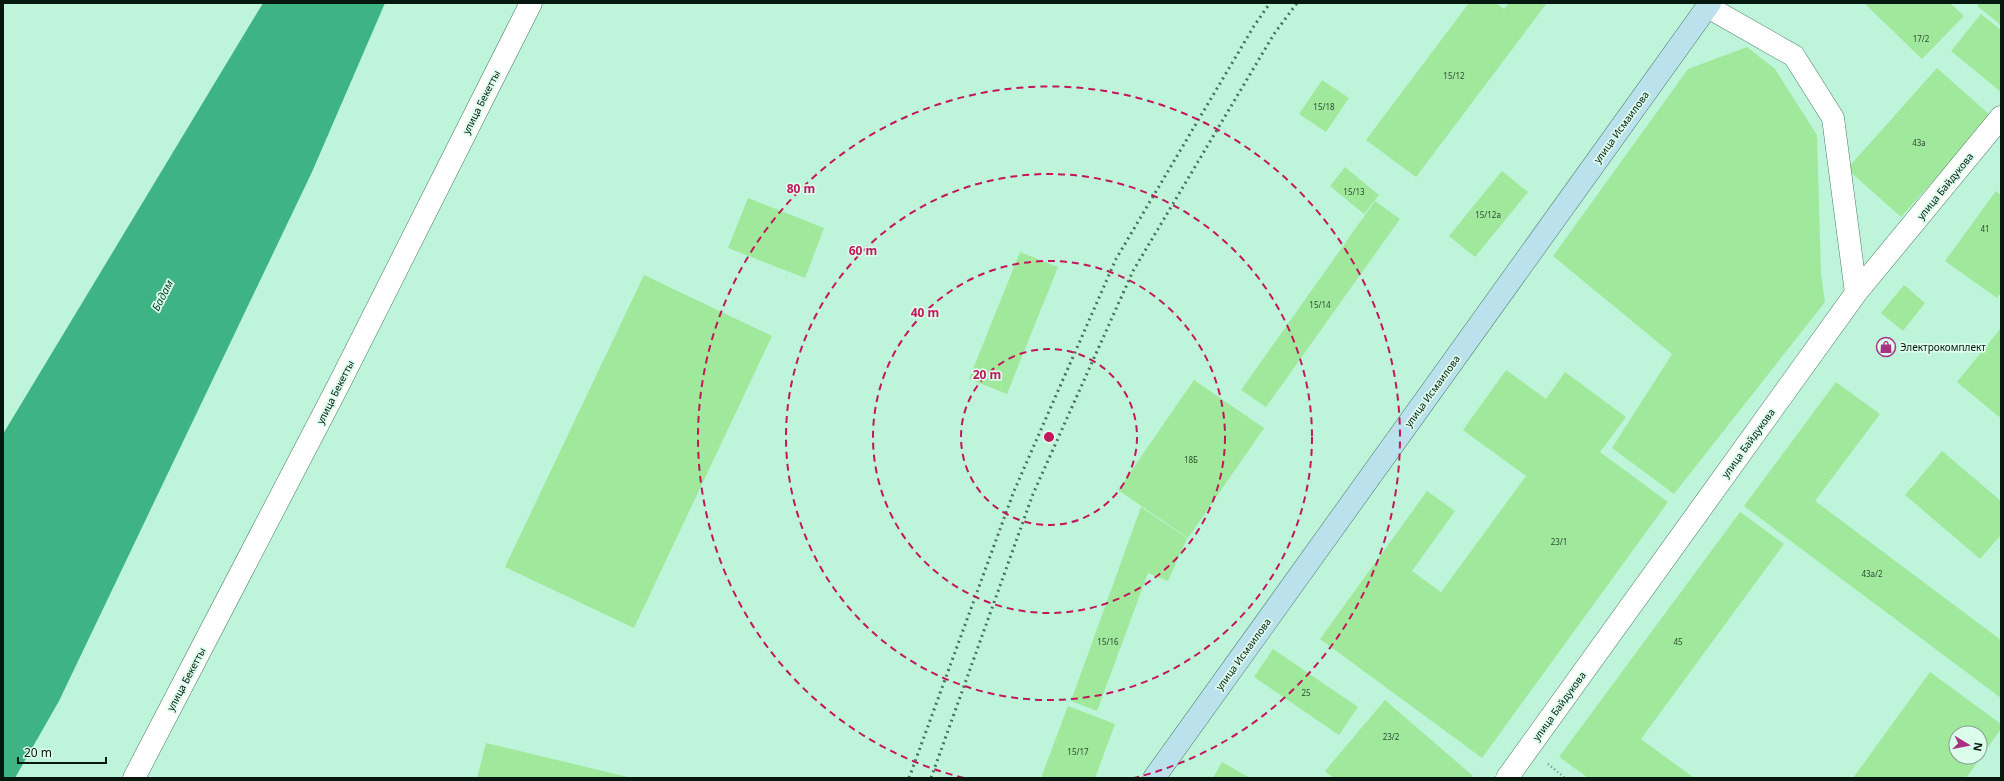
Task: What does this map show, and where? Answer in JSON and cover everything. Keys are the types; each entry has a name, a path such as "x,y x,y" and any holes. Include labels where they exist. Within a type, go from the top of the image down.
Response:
{"main road":[{"name":"улица Исмаилова","path":"1154,778 1709,5"}],"street":[{"name":"улица Бекетты","path":"134,778 336,392 531,3"},
{"path":"1709,5 1794,56 1833,118 1856,293"},
{"name":"улица Байдукова","path":"1507,778 1856,293 2001,117"}],"water":[{"name":"Бадам","path":"263,3 385,3 312,172 59,701 15,778 3,778 3,434"}],"building":[{"path":"1469,3 1496,3 1504,9 1509,3 1547,3 1416,177 1366,140"},
{"path":"1864,3 1950,3 1964,16 1922,59"},
{"path":"1979,3 2001,3 2001,25 1977,6"},
{"path":"1981,14 2001,30 2001,92 1951,51"},
{"path":"1747,47 1775,69 1817,135 1821,274 1825,302 1674,494 1612,448 1672,354 1553,256 1688,69"},
{"path":"1937,68 1991,116 1901,217 1847,169"},
{"path":"1322,80 1349,98 1326,132 1299,114"},
{"path":"1345,167 1379,195 1364,214 1330,186"},
{"path":"1502,171 1528,192 1475,257 1449,236"},
{"path":"1996,191 2001,195 2001,292 1997,298 1945,261"},
{"path":"748,198 824,228 805,278 728,248"},
{"path":"1375,201 1400,219 1266,407 1241,390"},
{"path":"1020,252 1058,267 1007,394 969,379"},
{"path":"644,275 772,336 634,628 505,567"},
{"path":"1904,285 1925,303 1903,331 1881,313"},
{"path":"2001,328 2001,414 1999,417 1957,382"},
{"path":"1506,370 1546,399 1565,372 1626,417 1600,452 1668,502 1482,758 1320,639 1427,491 1455,511 1412,571 1441,592 1526,476 1463,430"},
{"path":"1194,380 1264,428 1188,538 1118,490"},
{"path":"1836,382 1880,414 1815,501 2001,640 2001,698 1744,506"},
{"path":"1942,451 2001,501 2001,535 1980,559 1905,495"},
{"path":"1141,507 1187,538 1168,581 1148,573 1097,711 1071,701"},
{"path":"1740,512 1784,544 1641,739 1694,778 1588,778 1559,757"},
{"path":"1273,649 1358,707 1339,735 1254,677"},
{"path":"1930,672 2001,724 2001,729 1988,747 1988,725 1948,725 1948,765 1975,765 1966,778 1853,778"},
{"path":"1385,700 1473,776 1471,778 1333,778 1325,771"},
{"path":"1068,706 1115,724 1095,778 1041,778"},
{"path":"486,743 628,777 628,778 477,778"},
{"path":"1222,762 1250,778 1213,778"}],"railway":[{"path":"909,778 1014,491 1116,259 1254,26 1270,3"},
{"path":"931,778 1033,494 1133,271 1274,34 1297,3"}],"place":[{"name":"Электрокомплект","path":"1886,347"}]}
